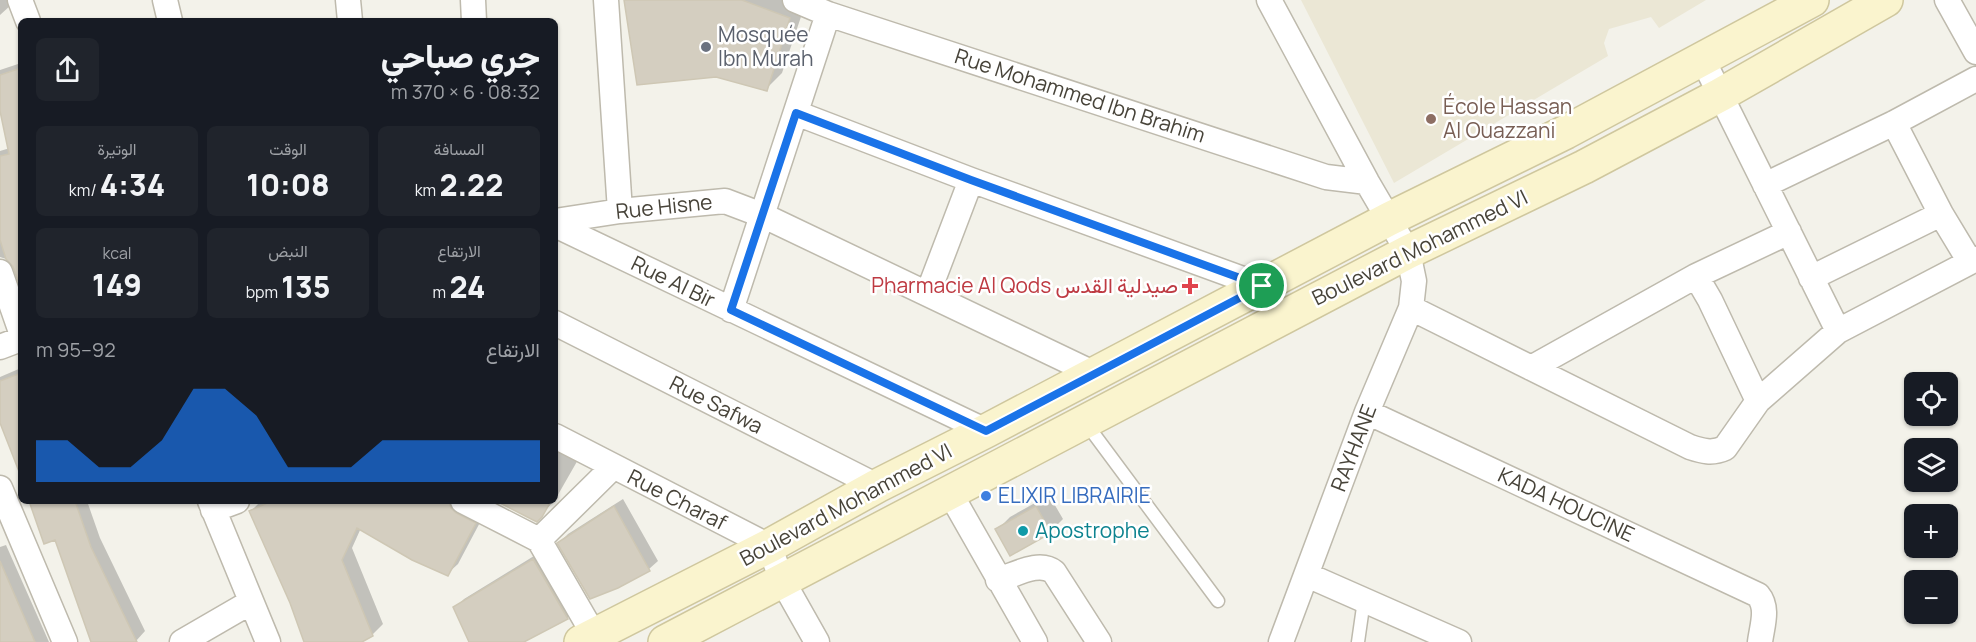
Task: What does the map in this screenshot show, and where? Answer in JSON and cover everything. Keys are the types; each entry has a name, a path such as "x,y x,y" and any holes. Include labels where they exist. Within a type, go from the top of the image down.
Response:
{"main road":[{"name":"Boulevard Mohammed VI","path":"587,638 769,546 877,486 1389,219 1566,132 1812,0"},
{"name":"Boulevard Mohammed VI","path":"665,642 1408,252 1584,167 1720,95 1886,0"}],"street":[{"path":"20,0 27,18"},
{"path":"165,0 169,18"},
{"path":"348,0 350,18"},
{"path":"473,0 474,18"},
{"path":"606,0 620,211"},
{"name":"Rue Mohammed Ibn Brahim","path":"795,0 828,14 1326,177 1367,182"},
{"name":"RAYHANE","path":"1269,0 1367,182 1408,252 1414,281 1411,308 1367,412 1281,642"},
{"path":"1947,0 1976,52"},
{"path":"731,310 828,14"},
{"path":"1703,60 1838,331"},
{"path":"1765,185 1894,123 1976,79"},
{"path":"796,113 971,180 1262,286"},
{"path":"1411,308 1690,447 1706,452 1717,452 1725,448 1758,401 1838,331 1973,261 1941,214 1894,123"},
{"path":"928,293 971,180"},
{"name":"Rue Hisne","path":"558,221 620,211 725,201 762,215 1095,374"},
{"path":"1811,279 1941,214"},
{"name":"Rue Al Bir","path":"558,226 986,431"},
{"path":"1531,368 1695,276 1788,232"},
{"path":"0,272 18,323"},
{"path":"1695,276 1710,300 1758,401"},
{"name":"Rue Safwa","path":"558,325 877,486"},
{"path":"0,347 18,340"},
{"name":"KADA HOUCINE","path":"1367,412 1758,595 1763,602 1764,610 1760,642"},
{"name":"Rue Charaf","path":"558,438 769,546"},
{"path":"539,540 613,467"},
{"path":"0,488 65,642"},
{"path":"950,493 1035,642"},
{"path":"469,504 539,540 587,638"},
{"path":"211,505 268,642"},
{"path":"769,546 782,580 817,642"},
{"path":"998,580 1039,566 1047,567 1054,572 1100,642"},
{"path":"1307,575 1459,642"},
{"path":"182,642 251,602"}],"lane":[{"path":"1084,421 1218,601"},
{"path":"1358,642 1364,600"}],"shaded area":[{"name":"École Hassan Al Ouazzani","path":"1301,0 1706,0 1659,28 1651,17 1609,29 1604,43 1608,56 1394,183"}],"building":[{"name":"Mosquée Ibn Murah","path":"624,0 742,0 790,18 767,91 716,77 637,85"},
{"path":"18,69 18,281 13,267 6,259 0,240 0,156 9,154 0,111 0,75"},
{"path":"18,374 18,469 0,423 0,381"},
{"path":"30,504 76,504 91,547 137,642 91,642 55,540 44,544"},
{"path":"265,504 450,504 456,513 476,523 448,576 412,560 357,528 342,560 373,636 362,642 304,642 290,603 249,511"},
{"path":"502,504 549,504 537,522"},
{"path":"614,506 650,571 618,588 590,599 557,543"},
{"name":"Apostrophe","path":"1036,506 1051,533 1010,556 995,529"},
{"path":"533,559 568,619 524,642 469,642 453,607"},
{"path":"0,561 35,642 0,642"}],"place":[{"name":"Mosquée Ibn Murah","path":"706,47"},
{"name":"École Hassan Al Ouazzani","path":"1431,119"},
{"name":"Pharmacie Al Qods صيدلية القدس","path":"1190,286"},
{"name":"ELIXIR LIBRAIRIE","path":"986,496"},
{"name":"Apostrophe","path":"1023,531"}],"route":[{"path":"796,113 971,180 1262,286 986,431 731,310 796,113"}]}
